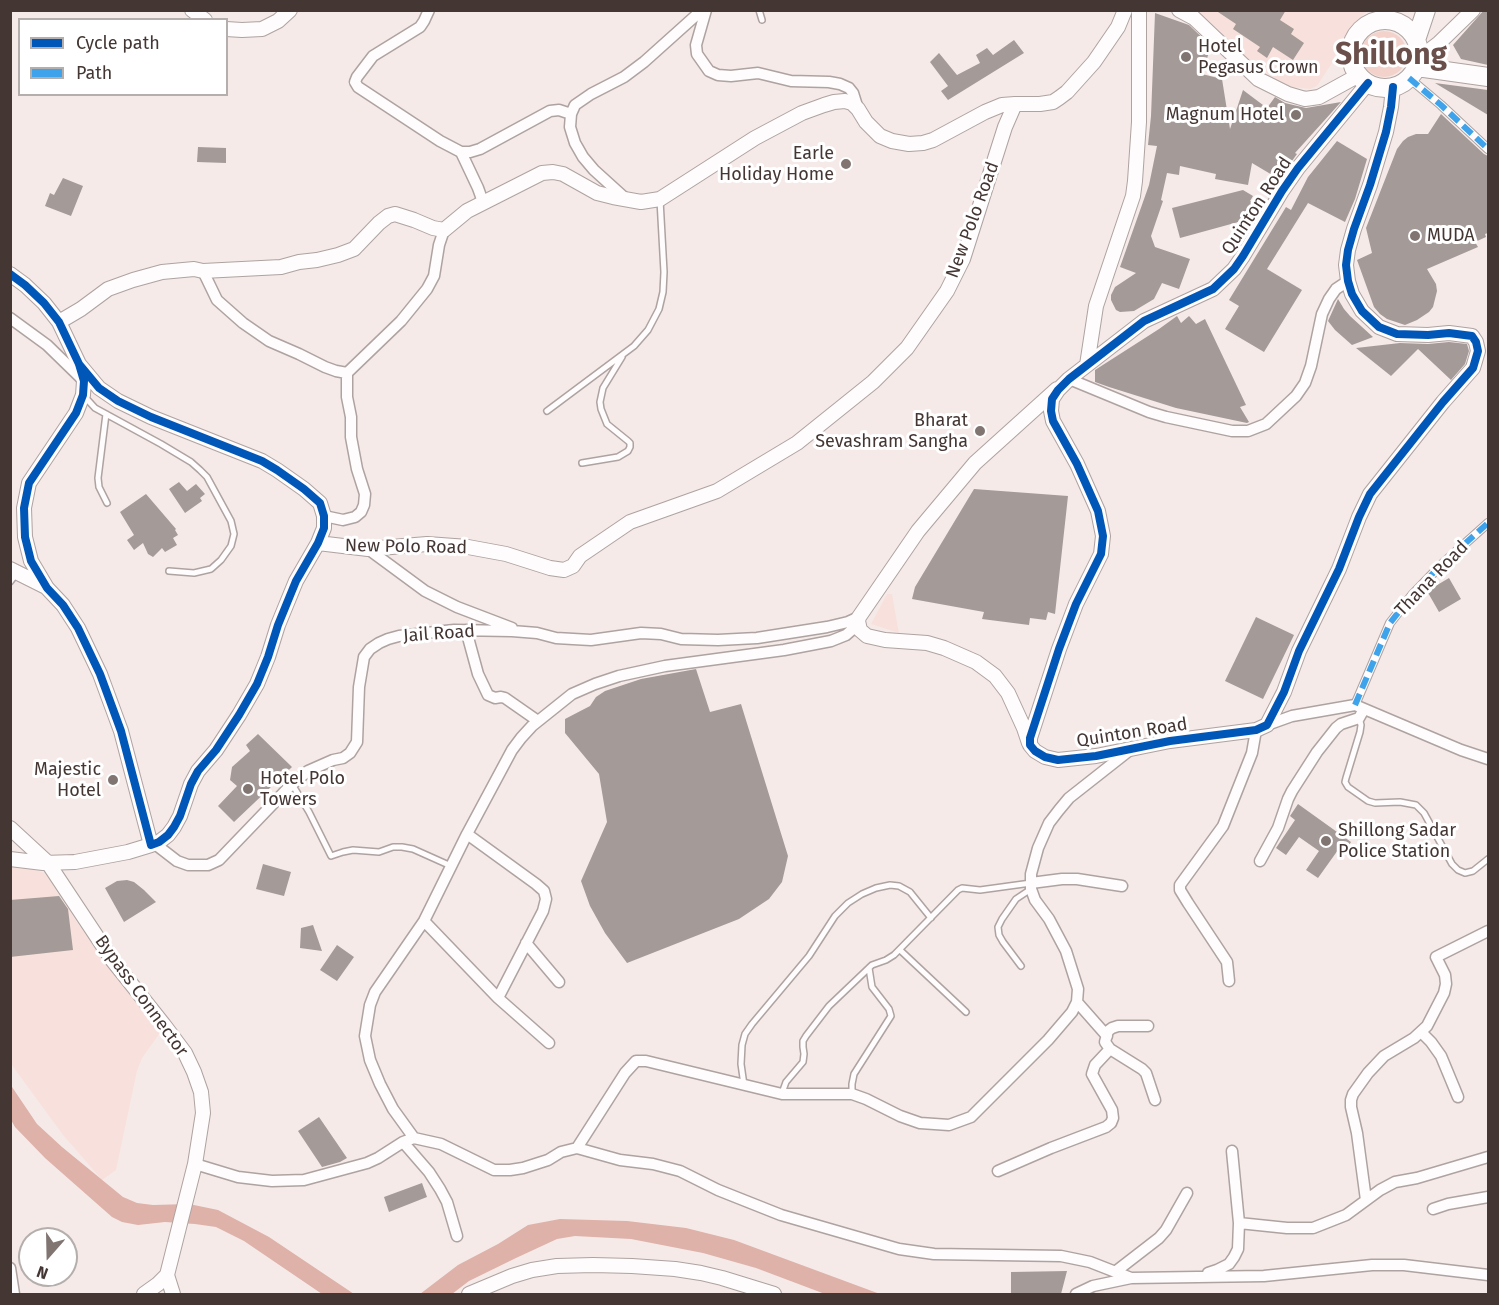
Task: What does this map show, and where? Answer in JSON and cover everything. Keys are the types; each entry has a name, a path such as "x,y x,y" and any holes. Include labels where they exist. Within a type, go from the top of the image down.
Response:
{"main road":[{"path":"1416,40 1426,10"},
{"path":"1409,73 1419,50 1411,32 1396,16 1376,21 1360,31 1352,48 1351,57 1354,66 1363,79 1380,87 1409,73 1488,77"}],"street":[{"path":"228,29 262,29 278,21 290,10"},
{"path":"429,10 420,27 373,56 355,82 358,87 461,153 483,202"},
{"path":"704,10 696,45 697,54 709,71 718,75 758,73 791,81 840,84 854,93 858,110"},
{"path":"626,199 583,157 570,127 571,114 575,105 624,77 704,10"},
{"path":"324,516 343,520 355,517 364,505 365,494 357,469 351,437 347,373 401,321 427,289 434,276 444,230 467,211 519,186 532,177 553,172 574,180 597,193 650,202 660,199 755,138 802,113 845,100 852,103 880,136 909,144 933,140 1002,105 1053,102 1067,92 1100,53 1118,27 1125,10"},
{"path":"1087,364 1096,306 1135,181 1139,122 1139,10"},
{"path":"1179,10 1194,18 1258,79 1288,94 1305,99 1319,97 1363,79"},
{"path":"1229,981 1227,962 1180,890 1180,885 1223,826 1262,727 1284,692 1299,651 1339,569 1370,494 1473,368 1476,360 1478,351 1472,336 1449,333 1396,334 1379,327 1362,311 1352,294 1346,265 1354,229 1386,132 1409,73 1473,10"},
{"path":"1409,73 1488,149"},
{"name":"Quinton Road","path":"1262,727 1170,741 1096,756 1058,760 1045,758 1030,745 1030,738 1059,649 1076,604 1099,560 1103,536 1098,511 1053,421 1052,399 1068,380 1144,321 1213,289 1234,269 1282,190 1363,79"},
{"name":"New Polo Road","path":"318,543 369,549 427,544 468,547 564,570 573,566 580,556 630,522 717,491 797,443 873,382 907,348 947,291 963,259 1005,128 1015,104"},
{"path":"461,153 480,149 550,111 559,110 571,114"},
{"path":"59,322 120,284 162,272 281,267 338,255 354,249 388,216 395,214 444,230"},
{"path":"203,271 217,300 243,323 269,341 325,367 347,373"},
{"path":"10,274 44,303 59,322 79,364 84,388 72,420 29,483 24,508 25,537 32,561 48,588 78,628 100,675 121,731 153,845"},
{"path":"414,1138 393,1109 370,1060 365,1036 370,1005 375,992 424,921 512,750 538,721 572,694 619,676 664,666 784,650 831,641 846,635 854,628 918,531 975,463 1068,380 1166,417 1232,431 1248,431 1266,424 1296,396 1305,382 1311,366 1322,314 1336,289 1348,281"},
{"path":"10,318 47,345 84,388"},
{"path":"10,859 48,863 75,862 153,845 168,835 180,816 198,771 216,750 257,684 296,581 324,528 324,516 320,503 277,470 262,461 151,417 118,401 99,388 79,364"},
{"name":"Thana Road","path":"1359,711 1389,623 1419,587 1488,523"},
{"path":"369,549 425,591 457,607 521,632"},
{"path":"13,574 48,588"},
{"path":"859,619 860,630 867,636 885,640 927,642 976,662 995,676 1008,693 1030,745"},
{"name":"Jail Road","path":"153,845 177,861 188,865 208,866 219,860 292,783 308,771 343,758 357,742 359,687 364,657 378,643 399,636 466,630 537,633 556,638 591,640 641,633 661,634 681,639 718,640 757,638 827,627 859,619"},
{"path":"466,630 478,674 488,695 505,698 538,721"},
{"path":"1262,727 1292,716 1359,711 1488,759"},
{"path":"1260,861 1278,828 1288,799 1317,753 1336,728 1359,711"},
{"path":"577,1148 625,1073 636,1061 646,1060 782,1094 852,1095 866,1099 920,1124 949,1125 971,1117 1048,1040 1072,1012 1077,1002 1078,989 1066,951 1049,919 1035,900 1031,886 1031,874 1038,848 1049,823 1059,810 1069,798 1132,748"},
{"name":"Bypass Connector","path":"10,828 48,863 113,961 185,1053 194,1071 201,1092 203,1113 194,1170 167,1275"},
{"path":"467,834 536,884 544,891 546,899 543,911 498,998"},
{"path":"1031,886 1062,879 1122,886"},
{"path":"424,921 498,998 549,1043"},
{"path":"1366,1200 1351,1107 1353,1094 1384,1056 1414,1038 1427,1026 1444,993 1446,984 1445,975 1436,957 1488,931"},
{"path":"526,943 559,982"},
{"path":"1077,1002 1107,1036"},
{"path":"1148,1026 1112,1028 1105,1042 1110,1050 1146,1073 1155,1100"},
{"path":"1421,1032 1441,1056 1458,1097"},
{"path":"998,1171 1111,1123 1112,1110 1092,1074 1095,1065 1110,1050"},
{"path":"194,1170 238,1177 304,1180 367,1163 414,1138 441,1144 494,1170 523,1168 548,1160 561,1152 577,1148 620,1160 653,1164 680,1171 718,1190 781,1215 899,1249 934,1254 1061,1257 1090,1262 1131,1278"},
{"path":"403,1142 429,1172 440,1189 447,1203 457,1236"},
{"path":"1193,1277 1228,1264 1238,1249 1239,1223 1233,1151"},
{"path":"1239,1223 1313,1228 1346,1215 1395,1182 1417,1178 1488,1157"},
{"path":"1115,1272 1159,1238 1187,1193"},
{"path":"1433,1209 1488,1197"},
{"path":"469,1294 532,1270 557,1266 593,1265 675,1269 701,1273 774,1294"},
{"path":"1076,1294 1097,1290 1131,1278 1264,1275 1372,1265 1488,1275"},
{"path":"10,1268 14,1294"},
{"path":"144,1294 167,1275"},
{"path":"164,1294 167,1275"},
{"path":"167,1275 173,1294"}],"lane":[{"path":"759,10 762,20"},
{"path":"547,411 634,346 648,330 663,292 660,199"},
{"path":"582,463 618,457 630,447 628,441 608,424 600,402 603,388 624,353"},
{"path":"84,388 95,408 161,444 200,470 207,477 231,521 234,534 231,546 221,560 211,568 194,573 169,571"},
{"path":"106,414 98,478 99,487 107,503"},
{"path":"1359,711 1360,732 1346,778 1348,787 1368,801 1376,803 1400,801 1416,805 1424,813 1452,864 1458,870 1465,873 1473,871 1488,859"},
{"path":"292,783 331,856 353,850 379,852 393,847 402,847 413,849 452,866"},
{"path":"744,1085 741,1055 745,1034 809,956 835,916 848,903 876,888 899,886 910,892 931,918"},
{"path":"782,1094 786,1082 803,1062 806,1036 829,1006 872,965 886,960 900,950 958,890 1031,886"},
{"path":"1021,966 1003,942 998,927 1016,899 1031,886"},
{"path":"900,950 966,1012"},
{"path":"852,1095 854,1074 891,1016 889,1009 872,987 869,968"}],"shaded area":[{"path":"1198,11 1367,11 1340,43 1332,63 1317,86 1310,89 1292,87 1280,82 1256,66 1232,46"},
{"path":"1384,31 1400,38 1407,54 1400,70 1384,77 1368,70 1361,54 1368,38"},
{"path":"887,594 892,594 899,633 871,624"},
{"path":"22,866 45,873 79,925 160,1033 142,1058 137,1071 116,1170 102,1180 63,1135 11,1064 10,867"},
{"path":"10,1084 37,1124 123,1197 137,1203 189,1204 218,1210 269,1237 354,1294 322,1294 244,1241 216,1227 165,1222 138,1225 122,1222 112,1217 45,1158 15,1127 11,1120"},
{"path":"560,1219 627,1221 686,1228 734,1240 880,1294 825,1294 756,1268 703,1253 631,1239 575,1236 557,1239 516,1258 469,1281 452,1294 420,1294 458,1265 528,1225"}],"building":[{"path":"1215,10 1286,10 1280,20 1294,29 1291,34 1304,43 1293,60 1273,47 1267,58 1257,51 1260,47 1233,29 1236,24"},
{"path":"1484,10 1488,10 1488,65 1461,59 1453,45"},
{"path":"1155,13 1189,25 1211,46 1202,74 1222,79 1230,129 1243,90 1267,108 1275,97 1285,103 1306,108 1341,102 1295,153 1297,154 1279,179 1252,163 1248,185 1215,179 1216,174 1180,166 1179,175 1167,173 1161,200 1163,201 1151,236 1155,247 1190,259 1179,289 1162,283 1154,299 1134,311 1120,312 1116,310 1111,295 1115,287 1136,273 1120,267 1149,185 1157,146 1148,145"},
{"path":"1014,40 1024,53 948,100 941,91 948,86 930,62 939,53 957,75 980,63 976,55 987,48 993,55"},
{"path":"1435,83 1488,90 1488,115"},
{"path":"1441,114 1488,156 1488,233 1485,234 1486,237 1475,242 1478,247 1427,269 1436,284 1437,291 1433,307 1417,320 1405,325 1387,319 1374,307 1357,260 1372,253 1366,228 1397,149 1408,137 1428,134"},
{"path":"1337,141 1367,159 1355,199 1345,222 1308,203 1267,269 1302,290 1264,352 1225,329 1239,306 1229,300 1286,207 1291,210 1308,177"},
{"path":"198,147 226,148 226,163 197,162"},
{"path":"63,178 83,186 71,216 45,206 50,193 54,195"},
{"path":"1243,190 1253,196 1250,201 1256,205 1245,224 1242,221 1180,238 1172,208"},
{"path":"1338,299 1350,316 1373,337 1352,345 1335,330 1328,321"},
{"path":"1177,316 1181,323 1189,316 1196,324 1205,319 1246,405 1240,407 1249,422 1176,408 1095,382 1095,370"},
{"path":"1400,343 1467,344 1469,351 1465,364 1451,380 1418,349 1391,376 1356,348"},
{"path":"179,482 187,491 196,484 205,494 200,498 202,501 185,513 169,489"},
{"path":"974,489 1068,496 1055,614 1048,612 1046,620 1030,618 1029,625 982,619 984,612 912,599 915,587"},
{"path":"146,494 176,529 178,535 173,538 177,545 165,552 162,548 153,557 148,554 143,543 134,550 127,540 134,535 120,512"},
{"path":"1449,578 1461,599 1439,612 1427,591"},
{"path":"1256,617 1294,635 1263,699 1225,681"},
{"path":"696,669 710,712 741,704 788,856 782,882 769,899 739,919 627,963 605,933 590,906 581,881 607,822 599,774 565,733 565,719 590,706 596,697 605,691 641,679"},
{"name":"Hotel Polo Towers","path":"258,734 292,767 234,822 218,806 237,786 230,780 232,767 250,751 246,745"},
{"name":"Shillong Sadar Police Station","path":"1298,804 1351,842 1343,854 1338,850 1318,878 1306,870 1319,851 1299,837 1286,855 1276,848 1295,820 1290,816"},
{"path":"263,864 291,872 284,896 256,889"},
{"path":"117,881 134,882 156,902 124,922 105,888"},
{"path":"59,896 68,909 73,950 10,957 10,900"},
{"path":"313,925 322,951 300,948 301,928"},
{"path":"337,945 354,957 337,981 320,970"},
{"path":"319,1117 347,1158 322,1167 298,1131"},
{"path":"422,1183 427,1197 389,1212 384,1197"},
{"path":"1067,1271 1061,1294 1011,1294 1011,1272"}],"marked path":[{"path":"1409,78 1488,149"},
{"path":"1355,705 1390,623 1412,595 1440,566 1488,523"}],"cycle path":[{"path":"1368,83 1298,168 1234,269 1213,289 1144,321 1069,379 1052,399 1053,421 1077,464 1098,511 1103,536 1101,554 1076,604 1030,738 1030,745 1045,757 1058,760 1096,756 1170,741 1256,730 1267,725 1284,692 1299,651 1339,569 1370,494 1473,368 1478,351 1472,336 1449,333 1397,334 1379,327 1362,311 1352,294 1348,281 1346,265 1348,250 1386,132 1393,87"},
{"path":"10,274 44,303 59,322 79,364 84,381 83,395 76,413 29,483 24,508 25,537 31,561 47,588 63,605 78,628 100,674 121,731 151,845 168,835 174,827 198,771 216,750 257,684 296,581 324,528 324,516 320,503 277,470 262,461 151,417 118,401 99,388 79,364"}],"place":[{"name":"Hotel Pegasus Crown","path":"1186,57"},
{"name":"Magnum Hotel","path":"1296,115"},
{"name":"Earle Holiday Home","path":"846,164"},
{"name":"MUDA","path":"1415,236"},
{"name":"Bharat Sevashram Sangha","path":"980,431"},
{"name":"Majestic Hotel","path":"113,780"},
{"name":"Hotel Polo Towers","path":"248,789"},
{"name":"Shillong Sadar Police Station","path":"1326,841"}],"district":[{"name":"Shillong","path":"1391,56"}]}
